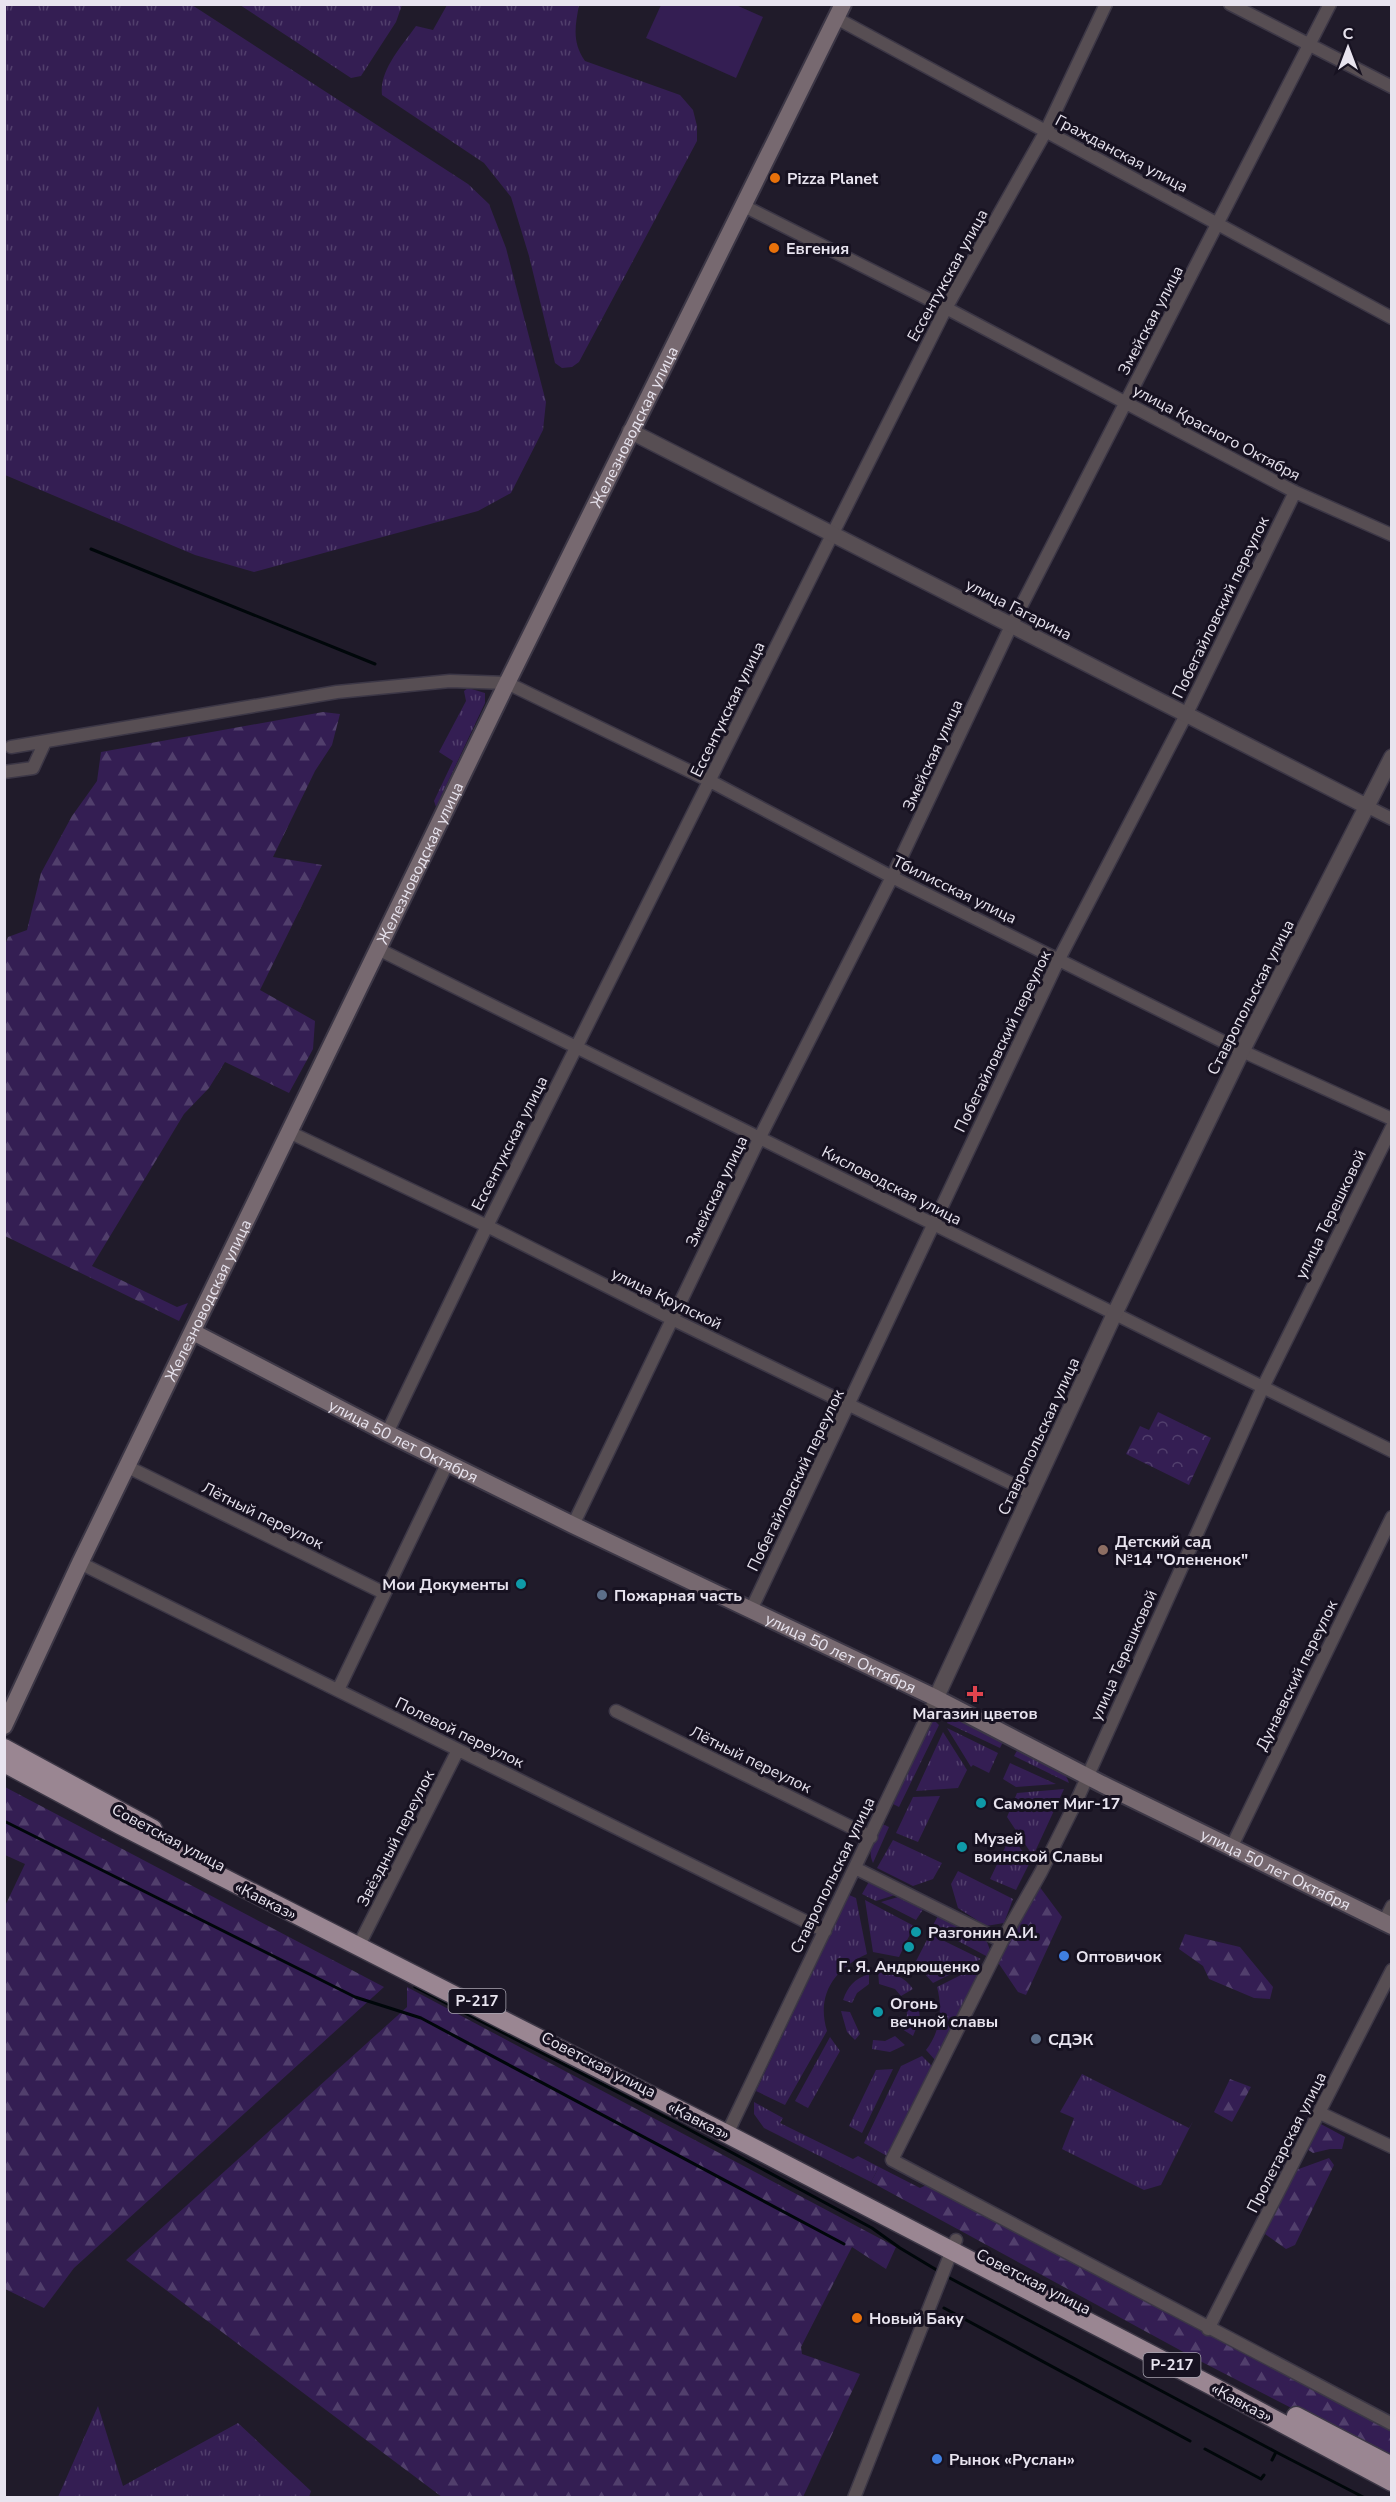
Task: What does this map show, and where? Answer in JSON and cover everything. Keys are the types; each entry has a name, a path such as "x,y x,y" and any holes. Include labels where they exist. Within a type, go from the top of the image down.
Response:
{"highway":[{"name":"Советская улица","path":"4,1748 361,1941 729,2133 1392,2466"},
{"name":"«Кавказ»","path":"4,1763 349,1943 729,2133"},
{"name":"«Кавказ»","path":"954,2245 1392,2482"}],"main road":[{"name":"Железноводская улица","path":"4,1726 80,1563 507,683 840,11"},
{"name":"улица 50 лет Октября","path":"193,1332 387,1433 573,1525 936,1698 1085,1776 1388,1924"}],"street":[{"name":"Ессентукская улица","path":"387,1433 487,1226 946,308 1046,131 1106,4"},
{"path":"1230,4 1392,87"},
{"name":"Змейская улица","path":"573,1525 760,1137 892,877 1011,626 1125,402 1220,224 1330,4"},
{"name":"Гражданская улица","path":"840,11 1046,131 1392,318"},
{"name":"улица Красного Октября","path":"742,205 946,308 1295,492 1392,535"},
{"name":"улица Гагарина","path":"630,431 1392,819"},
{"name":"Побегайловский переулок","path":"751,1610 1059,959 1187,713 1295,492"},
{"path":"11,747 338,692 461,681 507,683"},
{"name":"Тбилисская улица","path":"507,683 710,781 892,877 1242,1051 1392,1119"},
{"path":"4,772 33,768 45,742"},
{"name":"Ставропольская улица","path":"729,2133 871,1837 1114,1315 1242,1051 1392,757"},
{"name":"Кисловодская улица","path":"378,949 575,1049 760,1137 1114,1315 1392,1451"},
{"name":"улица Терешковой","path":"1208,2329 892,2160 1002,1941 1041,1872 1076,1802 1085,1776 1263,1387 1392,1127"},
{"name":"улица Крупской","path":"289,1132 487,1226 672,1319 1031,1493"},
{"path":"338,1690 448,1462"},
{"name":"Лётный переулок","path":"128,1467 384,1593"},
{"name":"Дунаевский переулок","path":"1231,1848 1392,1517"},
{"name":"Полевой переулок","path":"80,1563 825,1931"},
{"name":"Лётный переулок","path":"616,1711 871,1837"},
{"name":"Звёздный переулок","path":"361,1941 458,1750"},
{"path":"855,1868 1002,1941"},
{"path":"1388,1924 1392,1906"},
{"name":"Пролетарская улица","path":"1208,2329 1392,1970"},
{"path":"1320,2113 1392,2146"},
{"path":"854,2498 954,2245"},
{"path":"1208,2329 1392,2424"},
{"path":"1331,2449 1347,2464 1392,2487"}],"green space":[{"path":"4,5 192,5 468,184 489,204 506,248 546,402 543,430 511,493 478,511 254,572 195,555 5,475"},
{"path":"240,5 402,5 396,22 361,76 351,78"},
{"path":"447,5 579,5 576,41 585,61 680,95 693,110 697,126 697,141 579,362 572,367 562,368 555,363 529,256 511,197 484,163 382,95 384,76 398,50 416,26 433,30"},
{"path":"661,5 736,5 763,17 736,78 646,38"},
{"path":"468,688 485,693 485,703 436,807 434,801 453,761 439,752 466,701 464,691"},
{"path":"323,712 340,714 332,745 315,771 273,857 322,865 260,990 315,1021 313,1049 289,1093 225,1062 209,1088 184,1114 92,1266 177,1307 188,1303 179,1321 5,1236 5,945 8,937 27,930 41,873 72,816 97,781 101,752"},
{"path":"1158,1412 1211,1438 1189,1485 1126,1454 1140,1426 1149,1430"},
{"path":"951,1715 1004,1740 1000,1748 947,1723"},
{"path":"933,1719 939,1725 899,1807 893,1804"},
{"path":"947,1728 998,1753 989,1773 973,1765 971,1767"},
{"path":"943,1732 967,1770 958,1788 916,1791"},
{"path":"1019,1747 1055,1765 1066,1776 1069,1783 1014,1756"},
{"path":"1010,1763 1056,1784 1016,1787 1003,1779"},
{"path":"5,1787 384,1987 74,2268 44,2308 5,2289 5,1906 25,1864 5,1855"},
{"path":"1064,1789 1033,1856 1007,1817 1017,1793"},
{"path":"940,1796 918,1842 896,1833 913,1797"},
{"path":"882,1824 889,1827 873,1863 871,1847"},
{"path":"1011,1835 1030,1862 1016,1890 990,1879"},
{"path":"893,1840 942,1863 933,1879 913,1886 877,1868"},
{"path":"958,1871 1013,1899 1004,1923 986,1926 958,1908 951,1884"},
{"path":"871,1878 901,1893 876,1901 862,1894"},
{"path":"1039,1886 1062,1917 1026,1995 1018,1992 997,1961"},
{"path":"849,1895 856,1898 867,1954 845,1967 830,1985 824,2006 827,2031 785,2105 756,2091"},
{"path":"905,1895 926,1905 916,1920 881,1902"},
{"path":"865,1900 914,1926 899,1957 873,1952"},
{"path":"940,1912 984,1934 990,1950 988,1957 932,1927"},
{"path":"930,1934 981,1959 933,1983 915,1963"},
{"path":"1185,1934 1240,1947 1273,1987 1270,1999 1254,1998 1209,1979 1203,1966 1179,1949"},
{"path":"985,1963 936,2061 926,2050 931,2043 939,2020 940,2004 937,1987"},
{"path":"878,1971 898,1976 913,1989 901,1996 895,1989 879,1984"},
{"path":"869,1974 869,1984 857,1993 852,2003 843,2000 852,1984"},
{"path":"407,1987 896,2247 886,2269 852,2247 801,2347 802,2354 860,2374 803,2497 442,2497 126,2260 407,2007"},
{"path":"918,2001 920,2019 913,2036 902,2029 907,2015 906,2004"},
{"path":"841,2011 850,2012 860,2034 855,2040 847,2032"},
{"path":"895,2036 905,2045 890,2052 872,2049 873,2040 885,2041"},
{"path":"830,2037 840,2051 808,2108 795,2101"},
{"path":"922,2056 933,2067 887,2156 864,2143 901,2066"},
{"path":"893,2069 862,2133 849,2126 876,2070"},
{"path":"1082,2074 1189,2128 1193,2121 1161,2185 1144,2190 1062,2149 1074,2118 1060,2112"},
{"path":"1230,2079 1251,2087 1232,2122 1214,2112"},
{"path":"754,2102 783,2118 780,2123 853,2159 858,2156 879,2167 871,2182 764,2128 754,2114"},
{"path":"1319,2123 1345,2137 1342,2149 1313,2153 1307,2149"},
{"path":"1329,2158 1334,2165 1295,2245 1286,2249 1265,2234 1296,2170"},
{"path":"879,2167 920,2188 931,2183 1220,2341 1391,2430 1391,2459 1200,2361 871,2182"},
{"path":"98,2406 123,2486 238,2423 311,2491 309,2497 58,2497"}],"waterway":[{"path":"91,549 375,664"},
{"path":"4,1821 355,1997 421,2018 844,2244"},
{"path":"415,1987 677,2123 872,2228 940,2272"},
{"path":"946,2276 1276,2452"},
{"path":"944,2308 1190,2441"},
{"path":"1205,2449 1261,2479 1264,2475"},
{"path":"1272,2460 1276,2452 1365,2498"}],"place":[{"name":"Pizza Planet","path":"775,178"},
{"name":"Евгения","path":"774,248"},
{"name":"Детский сад №14 \"Олененок\"","path":"1103,1550"},
{"name":"Мои Документы","path":"521,1584"},
{"name":"Пожарная часть","path":"602,1595"},
{"name":"Магазин цветов","path":"975,1694"},
{"name":"Самолет Миг-17","path":"981,1803"},
{"name":"Музей воинской Славы","path":"962,1847"},
{"name":"Разгонин А.И.","path":"916,1932"},
{"name":"Г. Я. Андрющенко","path":"909,1947"},
{"name":"Оптовичок","path":"1064,1956"},
{"name":"Огонь вечной славы","path":"878,2012"},
{"name":"СДЭК","path":"1036,2039"},
{"name":"Новый Баку","path":"857,2318"},
{"name":"Рынок «Руслан»","path":"937,2459"}]}
